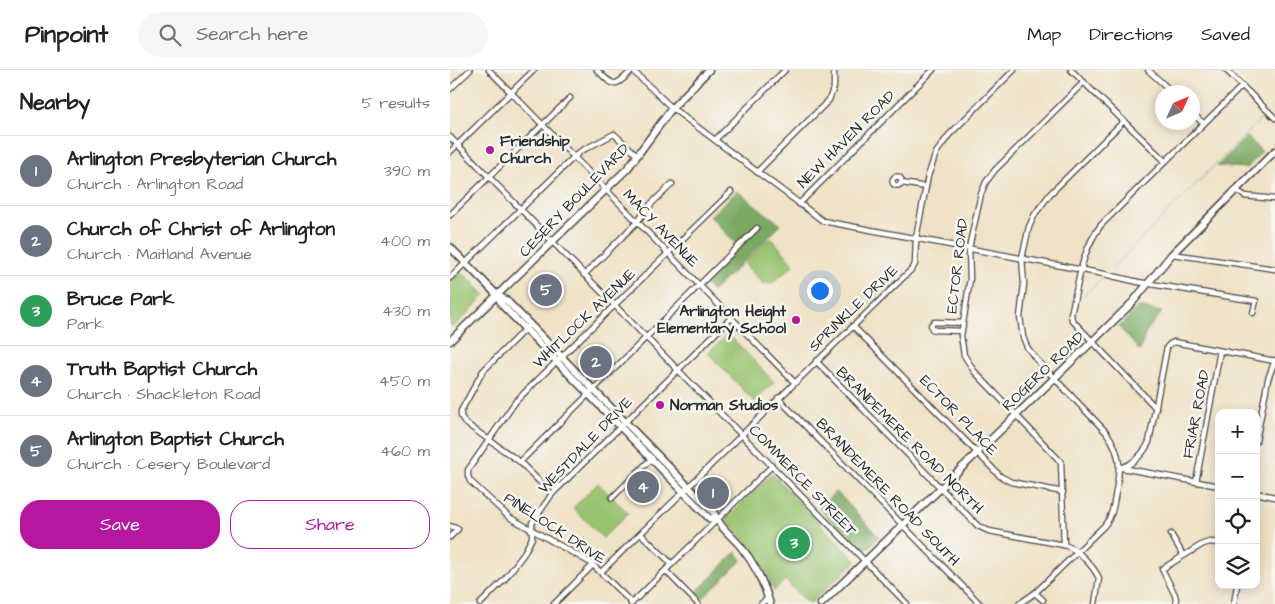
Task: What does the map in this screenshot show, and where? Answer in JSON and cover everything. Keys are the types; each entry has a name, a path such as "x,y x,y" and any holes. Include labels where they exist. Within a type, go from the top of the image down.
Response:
{"main road":[{"name":"CESERY BOULEVARD","path":"450,341 553,243 628,168 672,108 709,70"},
{"name":"ROGERO ROAD","path":"822,604 1132,303 1172,254 1275,151"},
{"path":"450,247 498,296 506,300 559,360 686,490 714,513 717,520 746,553 761,578 769,601"}],"street":[{"path":"450,89 470,70"},
{"name":"MACY AVENUE","path":"489,70 794,382"},
{"path":"450,152 534,70"},
{"path":"597,70 610,83 615,85 620,83 632,70 672,108 823,221 1149,283 1256,301 1253,313"},
{"path":"715,140 785,70"},
{"path":"757,172 829,100 834,87 834,70"},
{"name":"NEW HAVEN ROAD","path":"799,204 933,70"},
{"name":"SPRINKLE DRIVE","path":"601,572 913,268 915,264 916,238 931,163 941,144 1014,70"},
{"path":"1071,70 1165,161"},
{"path":"1148,70 1164,85"},
{"path":"1226,70 1275,118"},
{"name":"ECTOR ROAD","path":"1064,545 1062,462 968,363 962,347 961,331 970,279 969,248 976,209 986,182 995,170 1084,82"},
{"path":"1156,408 1073,323 1071,318 1081,269 1089,243 1101,225 1242,86"},
{"path":"450,215 570,98"},
{"path":"1200,120 1203,123"},
{"path":"1019,604 1035,593 1109,520 1112,514 1120,468 1115,446 1106,432 1036,360 1023,337 1020,317 1024,284 1022,258 1029,227 1035,214 1042,203 1124,121"},
{"path":"450,278 582,151 614,134 637,155"},
{"name":"COMMERCE STREET","path":"450,137 907,604"},
{"path":"902,182 926,187"},
{"path":"584,274 637,222 652,203 672,184"},
{"path":"1236,190 1245,196 1275,198"},
{"name":"WHITLOCK AVENUE","path":"467,473 516,401 731,192"},
{"path":"520,462 757,228"},
{"path":"1172,254 1275,269"},
{"name":"WESTDALE DRIVE","path":"480,604 513,569 532,538 532,524 552,494 731,318"},
{"path":"961,331 935,330 932,329 931,325 934,322 962,323"},
{"name":"ECTOR PLACE","path":"854,326 1005,480 1063,492"},
{"path":"528,327 483,371 461,411 461,416 464,422 520,462 552,494"},
{"path":"1120,468 1130,464 1147,447 1151,436 1167,348 1174,342 1275,361 1268,379 1260,421"},
{"name":"FRIAR ROAD","path":"1196,482 1220,351"},
{"name":"BRANDEMERE ROAD NORTH","path":"816,361 940,489 981,528 1064,545 1072,547 1077,552"},
{"name":"BRANDEMERE ROAD SOUTH","path":"778,398 980,604"},
{"path":"612,498 654,456"},
{"path":"631,604 772,466"},
{"path":"1120,468 1215,485"},
{"name":"PINELOCK DRIVE","path":"467,473 470,481 502,512 594,565 631,604"},
{"path":"1260,494 1275,497"},
{"path":"450,526 458,529 450,538"},
{"path":"641,534 672,564"},
{"path":"1171,534 1183,555"},
{"path":"1177,604 1175,595 1162,569 1207,542 1215,543"},
{"path":"1077,552 1099,578 1096,604"},
{"path":"554,604 594,565"},
{"path":"666,571 698,604"},
{"path":"1234,604 1236,589"},
{"path":"1035,593 1043,600"},
{"path":"761,604 769,601"}],"green space":[{"path":"1247,136 1262,152 1246,168 1217,166"},
{"path":"737,191 781,225 712,292 705,284 739,247 710,216"},
{"path":"769,239 772,239 794,264 772,283 762,283 744,263"},
{"path":"461,271 485,295 454,327 450,324 450,282"},
{"path":"1138,307 1162,312 1146,332 1140,351 1119,327"},
{"path":"728,334 774,382 754,401 708,353"},
{"path":"772,474 856,561 809,604 785,580 774,591 766,571 754,552 726,519"},
{"path":"598,483 628,513 603,538 573,508"},
{"path":"836,491 879,537 868,548 857,547 819,508"},
{"path":"736,552 742,560 701,600 695,593"}],"waterway":[{"path":"1272,110 1275,106"},
{"path":"1112,268 1264,116"},
{"path":"1083,296 1101,279"},
{"path":"852,318 884,287"}],"place":[{"name":"Friendship Church","path":"490,150"},
{"name":"Arlington Baptist Church","path":"546,290"},
{"name":"Arlington Height Elementary School","path":"796,320"},
{"name":"Church of Christ of Arlington","path":"596,362"},
{"name":"Norman Studios","path":"660,405"},
{"name":"Truth Baptist Church","path":"643,487"},
{"name":"Arlington Presbyterian Church","path":"713,493"},
{"name":"Bruce Park","path":"794,543"}]}
